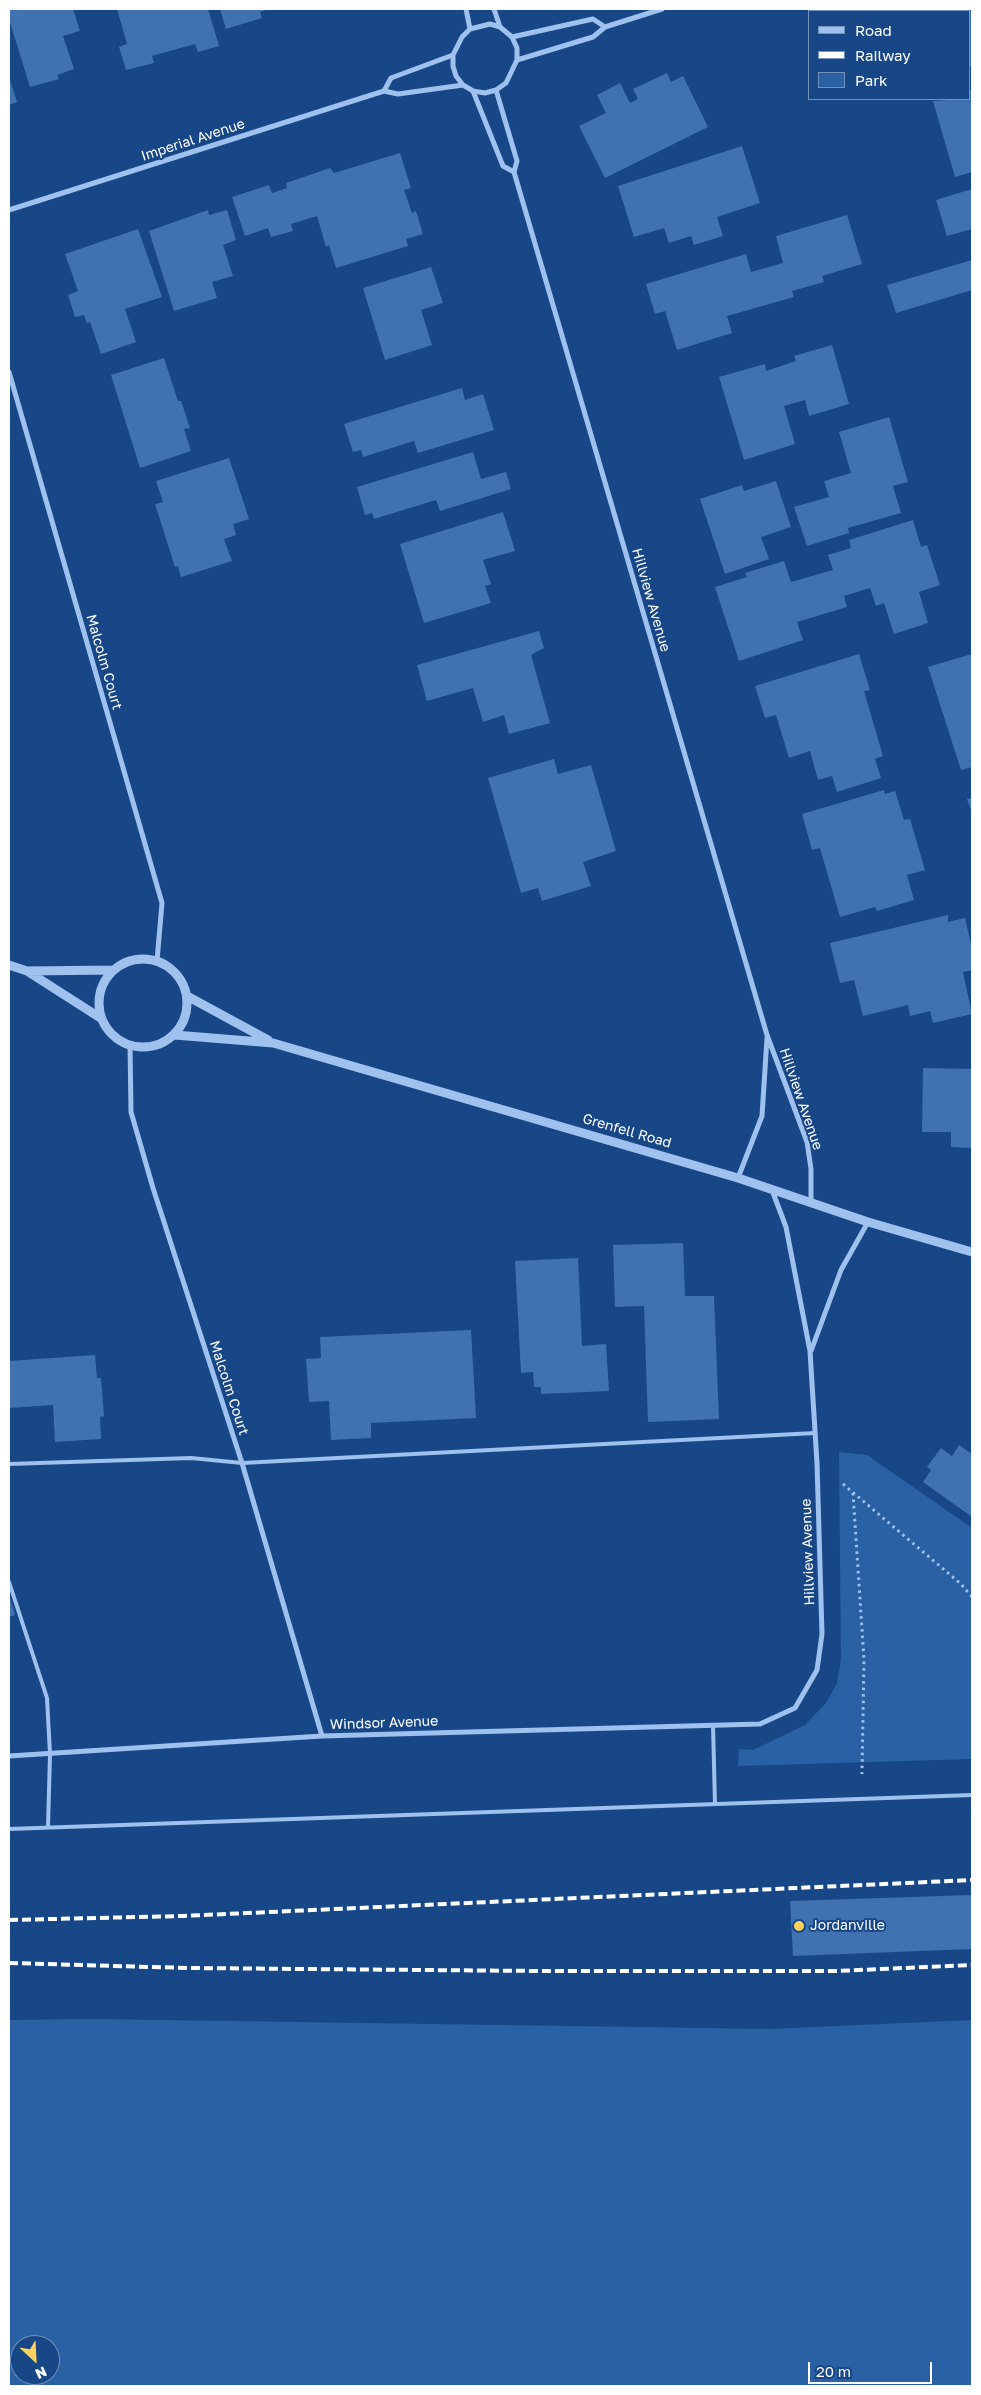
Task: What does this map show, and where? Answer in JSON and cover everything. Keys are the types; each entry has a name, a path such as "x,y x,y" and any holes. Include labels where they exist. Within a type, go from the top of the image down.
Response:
{"street":[{"path":"466,9 470,29"},
{"path":"494,9 500,27"},
{"path":"517,60 593,37 605,27 662,9"},
{"path":"512,37 592,20 605,27"},
{"path":"490,24 500,27 512,37 517,48 517,60 506,83 496,90 485,93 473,91 463,85 456,76 453,66 453,55 462,37 470,29 490,24"},
{"name":"Imperial Avenue","path":"384,91 392,78 453,55"},
{"name":"Imperial Avenue","path":"9,210 384,91 398,94 463,85"},
{"name":"Hillview Avenue","path":"496,90 517,161 514,172 767,1035 807,1142 811,1169 811,1201"},
{"name":"Hillview Avenue","path":"473,91 503,166 514,172"},
{"name":"Malcolm Court","path":"9,372 162,903 157,961"},
{"path":"142,959 157,961 177,974 184,984 188,1010 183,1023 174,1035 153,1046 130,1045 113,1035 102,1019 99,1006 100,993 105,980 114,970 127,962 142,959"},
{"path":"9,965 27,971 102,1019"},
{"path":"27,971 114,970"},
{"name":"Grenfell Road","path":"187,996 273,1043"},
{"name":"Grenfell Road","path":"174,1035 273,1043 738,1178 811,1201 868,1222 972,1252"},
{"name":"Hillview Avenue","path":"738,1178 762,1116 767,1035"},
{"name":"Malcolm Court","path":"130,1045 131,1112 153,1188 242,1463 322,1736"},
{"name":"Hillview Avenue","path":"760,1724 795,1708 817,1670 822,1634 817,1463 810,1351 786,1227 771,1188"},
{"name":"Hillview Avenue","path":"810,1351 841,1270 868,1222"},
{"name":"Windsor Avenue","path":"9,1756 322,1736 760,1724"}],"lane":[{"path":"9,1464 192,1458 242,1463 814,1433"},
{"path":"9,1582 47,1698 50,1754 48,1827"},
{"path":"713,1725 715,1804"},
{"path":"9,1829 972,1795"}],"path":[{"path":"817,1463 961,1584 972,1597"},
{"path":"853,1493 864,1660 862,1778"}],"green space":[{"path":"839,1452 867,1455 972,1528 972,1759 738,1766 739,1749 753,1750 805,1725 826,1703 837,1683 841,1660"},
{"path":"91,2019 770,2029 972,2020 972,2386 9,2386 9,2020"}],"building":[{"path":"9,9 73,9 80,31 63,36 74,69 57,75 59,79 30,87 9,19"},
{"path":"117,9 208,9 219,46 198,52 195,44 152,56 154,63 126,70 119,47 127,44"},
{"path":"220,9 269,9 260,12 262,18 226,29"},
{"path":"871,9 958,10 872,10"},
{"path":"972,9 972,66 971,10 962,10"},
{"path":"667,73 671,82 683,76 708,127 605,178 579,126 606,113 597,95 620,83 630,103 638,99 633,89"},
{"path":"9,77 17,102 9,105"},
{"path":"971,90 972,172 955,177 933,101 971,100"},
{"path":"742,146 760,203 717,217 723,236 694,245 691,236 669,243 664,228 634,237 618,186"},
{"path":"400,153 411,188 404,190 412,213 416,211 423,234 406,239 408,246 336,268 329,245 326,247 317,216 291,224 293,231 271,237 268,228 245,236 232,197 269,185 272,193 287,188 286,183 330,168 334,173"},
{"path":"972,189 972,229 947,236 936,200"},
{"path":"208,210 209,215 227,210 236,240 223,245 233,276 212,282 217,298 174,311 149,231"},
{"path":"847,215 862,264 822,276 824,282 792,291 794,297 727,316 732,333 677,350 665,311 655,314 646,284 746,254 751,272 783,263 776,236"},
{"path":"138,229 162,297 125,309 136,342 101,354 90,322 87,323 84,315 75,317 68,295 78,291 65,254"},
{"path":"972,260 972,290 896,313 887,285"},
{"path":"431,267 443,303 421,310 432,345 385,360 363,288"},
{"path":"832,345 849,404 809,416 805,400 784,406 795,444 744,460 719,377 765,364 766,371 796,361 794,356"},
{"path":"164,358 178,401 181,401 190,428 184,429 191,451 140,468 111,375"},
{"path":"462,388 465,400 483,394 494,430 418,453 414,441 363,457 361,450 353,452 344,424"},
{"path":"889,417 908,482 893,486 901,513 848,528 849,533 807,546 794,507 829,497 824,481 851,473 839,432"},
{"path":"473,452 481,479 506,472 511,489 440,511 436,500 374,519 372,513 365,515 357,487"},
{"path":"229,458 249,519 233,524 236,535 224,539 232,561 181,577 178,566 175,567 155,504 163,502 156,481"},
{"path":"776,481 791,527 761,537 769,559 725,574 700,499 742,485 744,491"},
{"path":"503,512 515,551 483,560 491,584 485,586 491,603 424,623 400,544"},
{"path":"913,520 921,547 927,545 940,585 919,592 928,623 894,634 884,603 876,606 870,588 844,596 847,607 797,622 803,640 739,661 715,587 747,577 745,573 784,561 791,582 833,570 828,555 851,548 849,540"},
{"path":"539,631 544,648 531,655 550,723 509,734 504,715 483,722 473,688 427,701 417,665"},
{"path":"859,654 870,690 864,691 883,756 875,759 881,778 837,792 832,776 818,780 810,751 789,758 776,715 765,718 755,686"},
{"path":"972,654 972,767 961,770 928,667"},
{"path":"554,759 558,774 591,765 616,851 583,862 591,886 542,901 538,888 521,893 488,778"},
{"path":"884,790 885,794 895,791 904,820 910,819 925,870 907,875 914,900 877,911 875,907 840,917 820,848 812,850 802,814"},
{"path":"972,798 972,813 967,799"},
{"path":"948,915 948,922 965,918 972,948 972,970 963,972 972,1014 933,1023 930,1011 910,1016 908,1005 863,1016 854,980 840,983 830,943"},
{"path":"923,1068 972,1069 972,1148 951,1147 951,1132 922,1132"},
{"path":"683,1243 685,1296 714,1296 719,1419 648,1422 644,1306 615,1307 613,1245"},
{"path":"578,1258 582,1346 606,1344 609,1391 541,1394 541,1387 534,1387 533,1372 521,1373 515,1261"},
{"path":"471,1330 476,1418 371,1423 371,1438 331,1440 329,1401 309,1402 306,1359 321,1358 320,1337"},
{"path":"95,1355 97,1378 101,1378 104,1416 100,1417 101,1439 55,1442 53,1405 9,1408 9,1361"},
{"path":"959,1445 972,1454 972,1517 923,1482 931,1470 927,1467 941,1448 952,1456"},
{"path":"9,1595 15,1615 9,1617"},
{"path":"972,1895 972,1949 793,1956 790,1901"}],"railway":[{"path":"9,1920 182,1916 972,1880"},
{"path":"9,1963 188,1968 540,1971 836,1971 972,1965"}],"place":[{"name":"Jordanville","path":"799,1926"}]}
